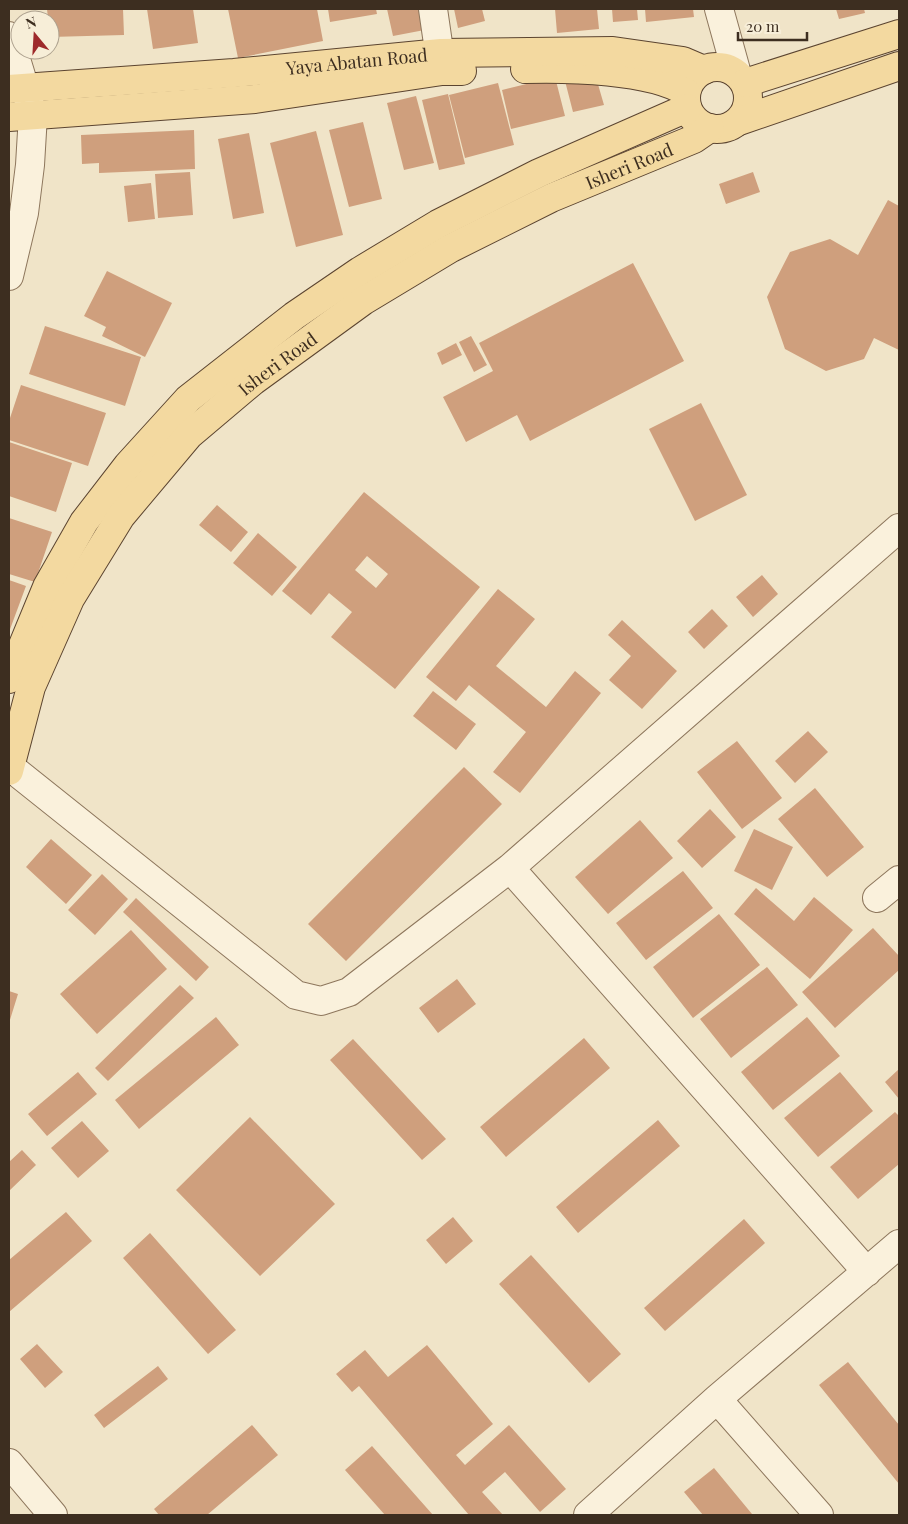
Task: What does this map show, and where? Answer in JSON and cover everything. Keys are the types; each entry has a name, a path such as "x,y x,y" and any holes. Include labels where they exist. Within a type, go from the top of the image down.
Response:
{"main road":[{"path":"899,34 692,79 687,100 700,124 710,128 725,128 739,121 899,66"},
{"name":"Yaya Abatan Road","path":"16,88 613,51 683,61 725,73"},
{"name":"Yaya Abatan Road","path":"21,116 255,99 441,62 611,72 663,82 687,100"},
{"path":"725,73 749,96 747,110 739,121"},
{"name":"Isheri Road","path":"9,679 47,587 84,522 128,465 188,399 294,316 360,271 438,224 687,100"},
{"name":"Isheri Road","path":"9,768 31,687 70,599 121,516 189,435 253,381 355,306 451,248 551,198 694,139 710,128"}],"street":[{"path":"433,9 441,62"},
{"path":"719,12 725,73"},
{"path":"9,36 30,165 24,213 9,276"},
{"path":"9,768 296,994 321,1001 349,992 510,868 899,528"},
{"path":"510,868 867,1272"},
{"path":"877,898 899,880"},
{"path":"588,1515 717,1399 899,1244"},
{"path":"717,1399 819,1515"},
{"path":"9,1463 53,1515"}],"building":[{"path":"123,9 124,35 60,37 60,10 47,10"},
{"path":"147,9 193,9 198,43 153,49"},
{"path":"228,9 317,9 323,41 238,58"},
{"path":"328,9 376,9 377,14 330,22"},
{"path":"387,9 431,9 435,28 393,36"},
{"path":"454,9 482,9 485,21 458,28"},
{"path":"555,9 597,9 599,29 557,33"},
{"path":"612,9 637,9 638,20 613,22"},
{"path":"645,9 693,9 694,17 646,22"},
{"path":"836,9 864,9 865,13 839,19"},
{"path":"595,74 604,105 573,112 565,81"},
{"path":"555,77 565,116 511,129 502,90"},
{"path":"498,83 514,145 465,158 449,95"},
{"path":"448,94 465,164 439,170 422,100"},
{"path":"416,96 434,163 404,170 387,103"},
{"path":"363,122 382,199 349,207 329,130"},
{"path":"194,130 195,169 99,173 99,163 82,164 81,135"},
{"path":"316,131 343,235 296,247 270,143"},
{"path":"249,133 264,213 233,219 218,139"},
{"path":"190,172 193,215 158,218 155,174"},
{"path":"753,172 760,192 726,204 719,184"},
{"path":"151,183 155,219 128,222 124,186"},
{"path":"888,200 899,206 899,350 874,338 864,359 826,371 785,349 767,297 790,252 830,239 858,255"},
{"path":"633,263 684,361 530,441 517,415 466,442 443,397 493,371 479,343"},
{"path":"107,271 172,303 145,357 102,336 106,327 84,316"},
{"path":"45,326 141,357 125,406 29,374"},
{"path":"471,336 487,365 474,372 459,342"},
{"path":"456,343 462,355 442,365 437,353"},
{"path":"21,385 106,413 88,466 9,440 9,421"},
{"path":"701,403 747,495 695,521 649,429"},
{"path":"9,442 72,463 56,512 9,496"},
{"path":"364,492 480,587 395,689 331,637 352,612 329,593 311,615 282,591","holes":["367,556 388,574 376,588 355,570"]},
{"path":"217,505 248,532 231,552 199,525"},
{"path":"9,518 52,532 35,582 9,574"},
{"path":"258,533 297,567 272,596 233,563"},
{"path":"762,575 778,594 753,617 736,597"},
{"path":"9,580 26,586 9,632"},
{"path":"498,589 535,619 496,666 546,707 575,671 601,693 520,793 493,772 526,732 469,685 456,701 426,677"},
{"path":"712,609 728,626 704,649 688,632"},
{"path":"622,620 677,671 642,709 609,680 631,656 608,635"},
{"path":"433,691 476,724 456,750 413,716"},
{"path":"808,731 828,752 795,783 775,761"},
{"path":"737,741 782,798 742,829 697,772"},
{"path":"464,767 502,804 346,961 308,924"},
{"path":"815,788 864,847 827,877 778,819"},
{"path":"710,809 736,837 702,868 677,841"},
{"path":"640,820 673,858 608,914 575,877"},
{"path":"754,829 793,847 772,890 734,871"},
{"path":"51,839 92,875 66,904 26,867"},
{"path":"683,871 713,908 646,960 616,923"},
{"path":"102,874 128,899 95,935 68,910"},
{"path":"756,888 794,921 814,897 853,930 810,979 734,914"},
{"path":"136,898 209,967 196,981 123,912"},
{"path":"719,914 760,965 693,1018 653,967"},
{"path":"873,928 899,956 899,970 835,1028 802,992"},
{"path":"131,930 167,969 97,1034 60,994"},
{"path":"767,967 798,1005 731,1058 700,1019"},
{"path":"457,979 476,1004 438,1033 419,1008"},
{"path":"180,985 194,998 108,1081 95,1068"},
{"path":"9,991 18,994 9,1023"},
{"path":"216,1017 239,1045 139,1129 115,1100"},
{"path":"807,1017 840,1056 773,1110 741,1072"},
{"path":"584,1038 610,1068 506,1157 480,1127"},
{"path":"353,1039 446,1139 422,1160 330,1060"},
{"path":"899,1069 899,1099 885,1082"},
{"path":"78,1072 97,1094 47,1136 28,1114"},
{"path":"840,1072 873,1111 818,1157 784,1118"},
{"path":"895,1112 899,1116 899,1164 858,1199 830,1167"},
{"path":"250,1117 335,1204 260,1276 176,1190"},
{"path":"658,1120 680,1146 578,1233 556,1207"},
{"path":"82,1121 109,1151 78,1178 51,1148"},
{"path":"22,1150 36,1165 9,1191 9,1162"},
{"path":"66,1212 92,1241 9,1312 9,1260"},
{"path":"453,1217 473,1241 446,1264 426,1240"},
{"path":"744,1219 765,1243 665,1331 644,1308"},
{"path":"150,1233 236,1330 208,1354 123,1258"},
{"path":"531,1255 621,1354 589,1383 499,1284"},
{"path":"37,1344 63,1372 45,1388 20,1359"},
{"path":"427,1345 493,1424 456,1455 465,1465 509,1425 566,1489 540,1512 505,1472 482,1492 503,1515 469,1515 359,1386 352,1392 336,1374 365,1350 388,1377"},
{"path":"848,1362 899,1425 899,1484 819,1385"},
{"path":"158,1366 168,1379 104,1428 94,1415"},
{"path":"252,1425 278,1455 207,1515 159,1515 154,1509"},
{"path":"372,1446 433,1515 385,1515 345,1470"},
{"path":"714,1468 752,1514 703,1515 684,1492"}]}
